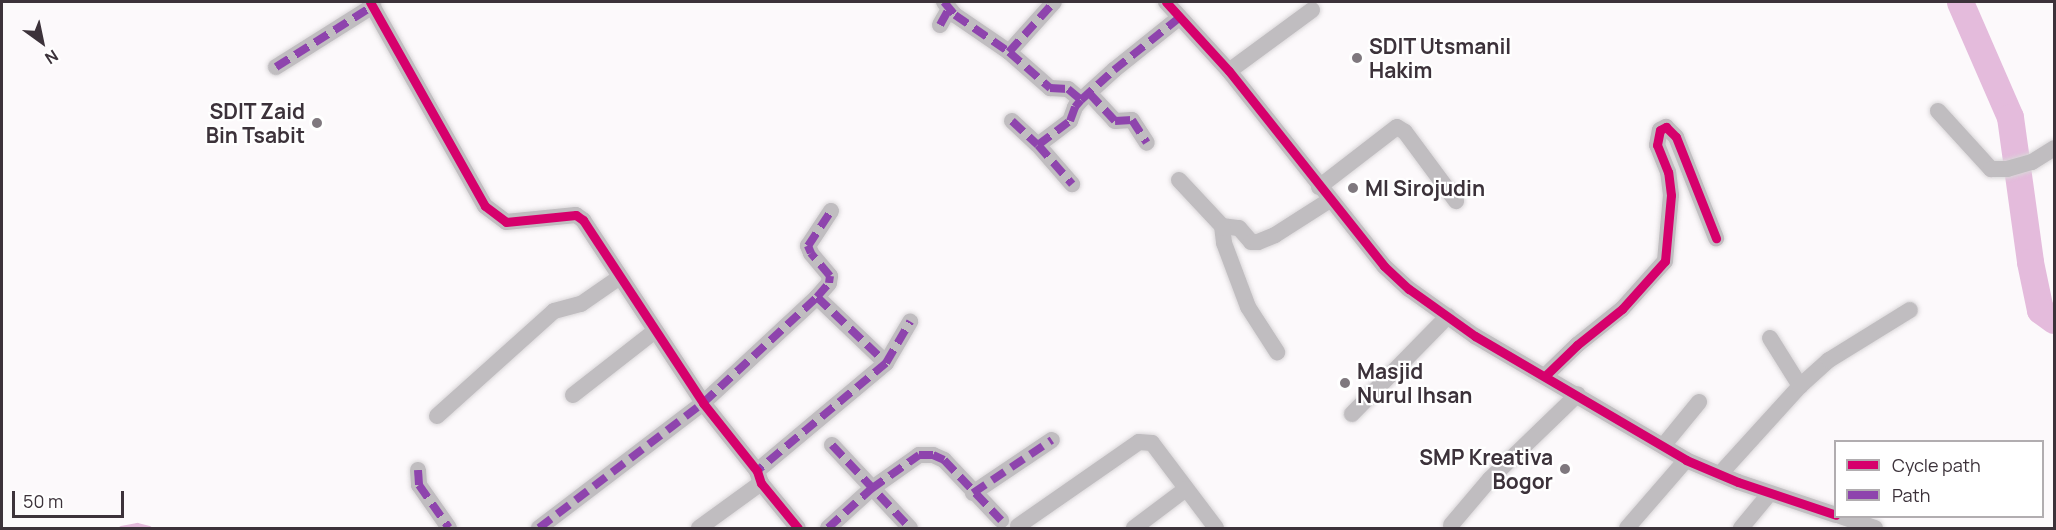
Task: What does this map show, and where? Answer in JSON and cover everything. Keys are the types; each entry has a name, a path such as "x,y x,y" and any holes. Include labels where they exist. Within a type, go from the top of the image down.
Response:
{"street":[{"path":"1009,52 1054,2"},
{"path":"1166,2 1229,71 1384,266 1409,289 1476,336 1578,394 1686,460 1770,493 1834,515"},
{"path":"276,67 371,4 485,206 506,222 576,215 583,220 703,403 798,528"},
{"path":"940,25 946,5 1009,52 1050,88 1068,89 1085,97 1114,121 1132,120 1147,143"},
{"path":"1229,71 1312,10"},
{"path":"1038,145 1070,121 1075,107 1114,70 1179,18"},
{"path":"1938,111 1986,166 1996,171 2032,162 2055,148"},
{"path":"1012,121 1038,145 1072,184"},
{"path":"1222,226 1239,228 1251,242 1258,242 1275,235 1397,127 1406,132 1456,201"},
{"path":"1545,376 1576,345 1622,309 1665,261 1671,195 1668,172 1657,145 1660,130 1666,127 1676,137 1716,238"},
{"path":"1179,180 1222,226 1224,243 1248,307 1276,352"},
{"path":"539,528 703,403 817,297 829,283 830,276 811,254 808,246 831,211"},
{"path":"437,416 554,311 561,307 581,304 620,277"},
{"path":"817,297 886,363"},
{"path":"1720,474 1800,386 1829,360 1910,310"},
{"path":"1352,414 1448,316"},
{"path":"699,528 886,363 909,322"},
{"path":"573,395 655,331"},
{"path":"1770,338 1800,386"},
{"path":"1451,525 1490,478 1578,394"},
{"path":"1664,446 1699,402"},
{"path":"973,494 1052,440"},
{"path":"828,528 871,489 919,455 933,455 944,460 973,494 994,524 1019,527 1139,442 1152,443 1216,528"},
{"path":"832,445 910,528"},
{"path":"1627,528 1686,460"},
{"path":"418,470 419,485 448,528"},
{"path":"1134,528 1186,489"},
{"path":"1742,528 1770,493"},
{"path":"1844,518 1875,528"}],"waterway":[{"path":"1960,2 2010,117 2030,262 2040,310 2054,320"},
{"path":"121,528 137,525 149,528"}],"marked path":[{"path":"944,2 955,15 1009,52 1054,2"},
{"path":"276,67 373,6"},
{"path":"940,25 949,9"},
{"path":"1009,52 1050,88 1068,89 1081,100 1114,70 1179,18"},
{"path":"1089,93 1115,121 1132,120 1147,143"},
{"path":"1038,145 1070,121 1075,107 1081,100"},
{"path":"1012,121 1038,145 1072,184"},
{"path":"817,297 829,283 830,276 808,246 831,211"},
{"path":"539,528 703,403 817,297 886,363 757,471"},
{"path":"886,363 910,322"},
{"path":"973,493 1052,440"},
{"path":"832,445 910,528"},
{"path":"828,528 871,489 919,455 933,455 944,460 1001,520"},
{"path":"418,470 419,485 449,528"}],"cycle path":[{"path":"370,2 485,206 506,222 576,215 583,220 703,403 757,471 761,483 798,528"},
{"path":"1166,2 1229,71 1384,266 1409,289 1475,336 1686,460 1738,482 1834,514"},
{"path":"1545,376 1577,345 1622,309 1665,261 1671,195 1668,172 1657,145 1660,130 1666,127 1676,137 1716,238"}],"place":[{"name":"SDIT Utsmanil Hakim","path":"1357,58"},
{"name":"SDIT Zaid Bin Tsabit","path":"317,123"},
{"name":"MI Sirojudin","path":"1353,188"},
{"name":"Masjid Nurul Ihsan","path":"1345,383"},
{"name":"SMP Kreativa Bogor","path":"1565,469"}]}
